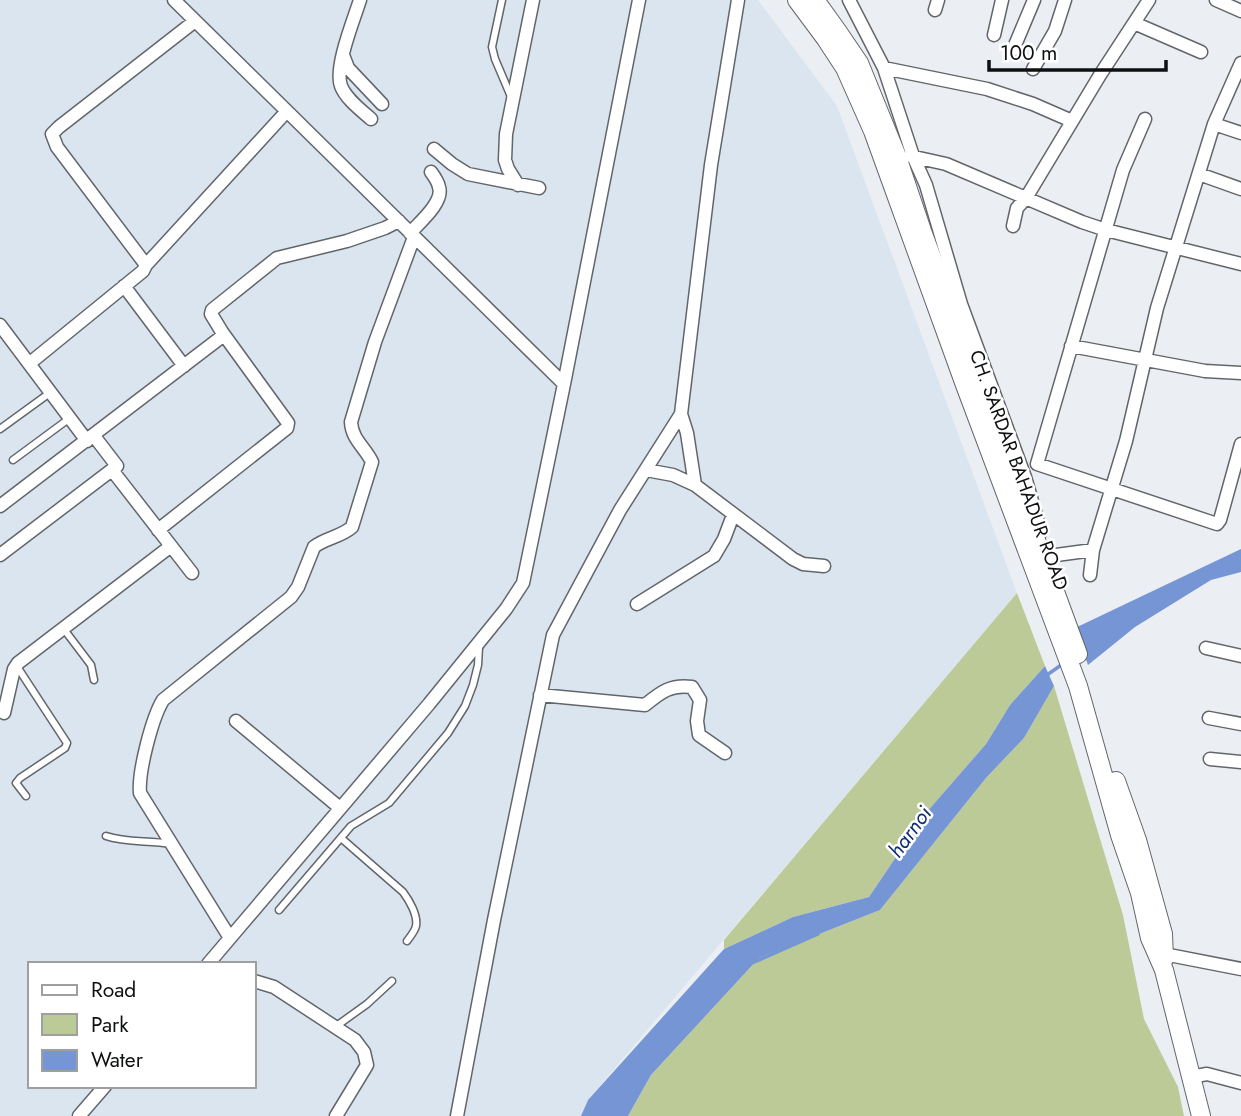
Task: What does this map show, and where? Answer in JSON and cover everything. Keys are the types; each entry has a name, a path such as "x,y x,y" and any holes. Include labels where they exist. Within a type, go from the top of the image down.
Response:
{"main road":[{"name":"CH. SARDAR BAHADUR ROAD","path":"797,0 845,68 873,131 960,373 1082,681 1150,939 1164,962 1201,1116"},
{"name":"CH. SARDAR BAHADUR ROAD","path":"815,0 859,63 905,155 922,231 1064,614 1064,635"}],"street":[{"path":"173,0 564,384"},
{"path":"360,0 339,73 341,87 356,106 371,118"},
{"path":"518,185 505,160 506,134 533,0"},
{"path":"210,962 429,704 511,603 523,583 639,0"},
{"path":"695,485 687,433 681,414 711,165 738,0"},
{"path":"849,0 884,68 905,155 926,185 961,303 1025,477 1064,614"},
{"path":"994,35 1002,0"},
{"path":"1013,50 1034,0"},
{"path":"1033,69 1055,31 1065,0"},
{"path":"1013,226 1017,208 1026,198 1149,0"},
{"path":"1216,0 1241,11"},
{"path":"146,265 57,147 52,134 195,21"},
{"path":"1134,23 1201,52"},
{"path":"343,55 352,74 382,104"},
{"path":"1090,575 1093,550 1126,442 1157,308 1214,124 1241,62"},
{"path":"884,68 987,89 1033,104 1072,121"},
{"path":"30,363 143,271 287,111"},
{"path":"1025,477 1037,464 1123,170 1145,120"},
{"path":"1214,124 1241,133"},
{"path":"434,149 468,174 539,188"},
{"path":"905,155 946,164 1105,230 1241,264"},
{"path":"230,938 140,793 138,780 155,712 163,700 291,597 298,587 314,547 320,542 346,533 352,527 372,462 352,432 351,422 412,235 440,196 439,186 431,172"},
{"path":"1199,174 1241,189"},
{"path":"158,530 287,428 288,423 224,335 211,314 212,310 277,258 347,241 398,222"},
{"path":"124,286 184,366"},
{"path":"0,325 70,418 117,466 0,555"},
{"path":"0,506 224,335"},
{"path":"1071,346 1205,370 1241,373"},
{"path":"457,1116 552,635 620,510 681,414"},
{"path":"1037,464 1217,524 1241,444"},
{"path":"112,470 192,573"},
{"path":"646,470 673,475 695,485 793,559 803,564 824,566"},
{"path":"637,604 714,556 733,515"},
{"path":"4,713 16,665 171,546"},
{"path":"1049,556 1093,550"},
{"path":"1206,648 1241,656"},
{"path":"540,695 645,705 659,694 678,685 692,687 700,700 697,721 699,735 725,753"},
{"path":"1209,718 1241,724"},
{"path":"236,721 340,808"},
{"path":"1210,759 1241,762"},
{"path":"1164,962 1241,969"},
{"path":"256,982 274,986 355,1040 364,1052 367,1065 336,1116"},
{"path":"1190,1077 1207,1074 1241,1083"},
{"path":"79,1116 102,1088"}],"lane":[{"path":"502,0 492,47 512,101"},
{"path":"0,429 51,392"},
{"path":"13,460 70,418"},
{"path":"64,628 91,665 94,680"},
{"path":"279,910 351,826 389,803 448,733 465,706 473,685 480,641"},
{"path":"16,665 67,743 65,748 16,783 26,796"},
{"path":"106,836 173,845"},
{"path":"341,838 403,892 410,902 416,928 407,941"},
{"path":"335,1027 367,1004 392,981"}],"shaded area":[{"path":"0,0 758,0 837,106 1017,593 588,1100 581,1116 0,1116"}],"green space":[{"path":"1017,593 1045,666 1010,705 986,744 925,814 869,897 793,917 724,949 724,940"},
{"path":"1054,686 1123,915 1144,1019 1178,1087 1184,1116 628,1116 651,1075 759,958 880,910 986,778 1024,738"}],"water":[{"path":"1241,549 1241,572 1211,580 1135,627 1088,665 1075,628"},
{"path":"1045,666 1054,686 1024,738 986,778 880,910 759,958 651,1075 628,1116 581,1116 588,1100 724,949 793,917 869,897 925,814 986,744 1010,705"}],"waterway":[{"name":"harnoi","path":"1047,675 1064,663"},
{"name":"harnoi","path":"752,963 818,934"}]}
